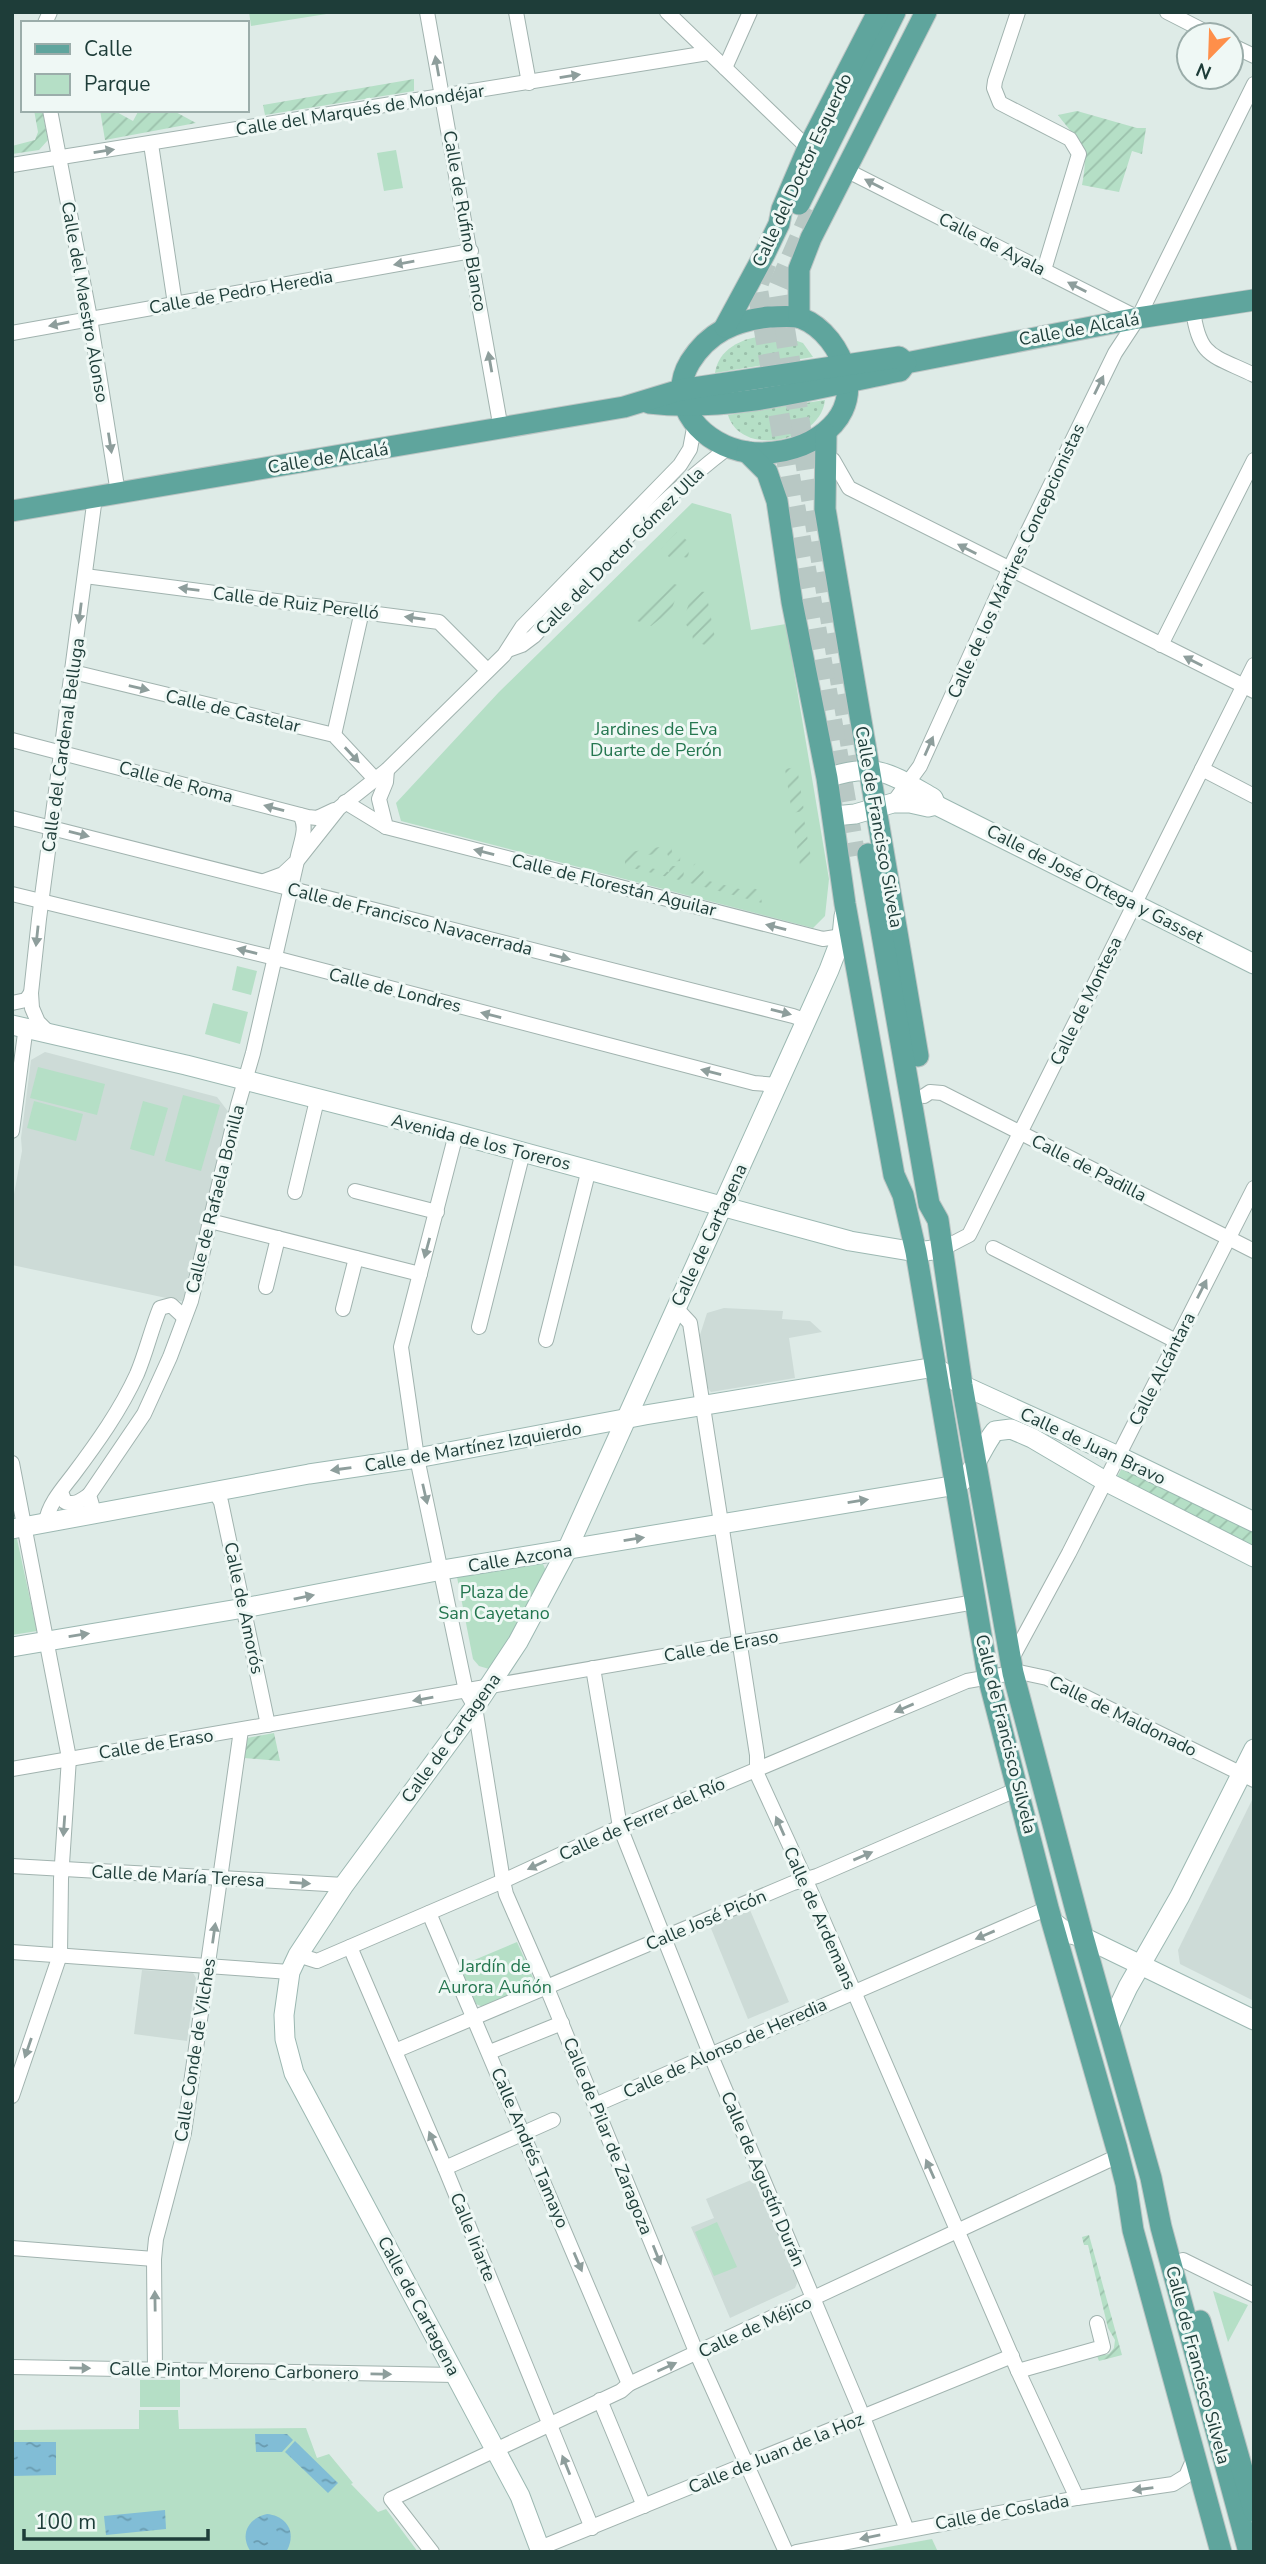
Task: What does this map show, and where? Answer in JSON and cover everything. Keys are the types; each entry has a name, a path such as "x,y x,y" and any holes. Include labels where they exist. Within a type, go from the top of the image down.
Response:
{"main road":[{"name":"Calle del Doctor Esquerdo","path":"725,327 779,224 782,209 808,148 878,12"},
{"name":"Calle del Doctor Esquerdo","path":"895,12 805,207 912,12"},
{"name":"Calle del Doctor Esquerdo","path":"799,317 799,269 811,238 926,12"},
{"name":"Calle de Alcalá","path":"12,511 644,403 686,407 820,390 846,373 899,357 906,363 1138,318 1254,300"},
{"path":"686,407 685,371 697,351 725,327 747,319 799,317 823,333 834,345 846,373 841,415 826,434 788,450 738,450"},
{"name":"Calle de Francisco Silvela","path":"686,407 710,437 738,450 767,472 777,501 792,602 834,816 845,904 894,1175 902,1195 916,1252 988,1676 1050,1914 1126,2184 1133,2230 1221,2552"},
{"name":"Calle de Francisco Silvela","path":"826,434 825,509 864,751 885,806 924,1096 942,1205 938,1220"},
{"name":"Calle de Francisco Silvela","path":"902,1195 906,1170 862,855 929,1204 938,1220 962,1385 1011,1667 1151,2178 1161,2227 1249,2552"},
{"name":"Calle de Francisco Silvela","path":"1151,2178 1171,2221 1254,2511"},
{"name":"Calle de Francisco Silvela","path":"1126,2184 1145,2227 1236,2552"}],"street":[{"name":"Calle de Rufino Blanco","path":"427,12 501,429"},
{"path":"516,12 528,83"},
{"path":"667,12 808,148"},
{"path":"726,68 750,12"},
{"path":"1018,12 997,72 994,88 1000,103 1074,143 1079,155 1044,270"},
{"path":"1167,12 1185,21"},
{"name":"Calle del Marqués de Mondéjar","path":"12,165 708,53"},
{"name":"Calle de los Mártires Concepcionistas","path":"885,806 908,783 920,766 1009,570 1115,353 1138,318 1254,83"},
{"name":"Calle del Maestro Alonso","path":"50,112 90,318 118,493"},
{"path":"151,144 175,304"},
{"name":"Calle de Ayala","path":"846,170 1138,318"},
{"name":"Calle de Pedro Heredia","path":"12,333 471,251"},
{"path":"1193,310 1196,335 1202,347 1254,374"},
{"name":"Calle del Doctor Gómez Ulla","path":"342,805 387,770 508,650 522,627 680,465 690,449 686,407"},
{"name":"Calle del Doctor Gómez Ulla","path":"508,650 522,645 534,636 653,513 700,469 738,450"},
{"path":"825,456 833,460 849,488 1249,689"},
{"path":"1161,645 1254,460"},
{"name":"Calle del Cardenal Belluga","path":"48,1032 38,1022 32,1008 31,993 95,497"},
{"name":"Calle de Ruiz Perelló","path":"85,576 439,622 487,670"},
{"path":"362,611 334,735 375,779"},
{"name":"Calle de Montesa","path":"942,1249 969,1235 1202,769 1249,689 1254,665"},
{"name":"Calle de Castelar","path":"73,672 334,735"},
{"name":"Calle de Roma","path":"12,740 300,815 317,818 342,805"},
{"path":"827,778 870,769"},
{"name":"Calle de José Ortega y Gasset","path":"870,769 908,783 933,798 936,805 1254,964"},
{"path":"1202,769 1254,796"},
{"path":"386,827 379,799 386,782 387,770"},
{"name":"Calle de José Ortega y Gasset","path":"834,816 909,803 928,807 936,805"},
{"path":"262,881 283,874 297,861 342,805"},
{"name":"Calle de Florestán Aguilar","path":"342,805 386,827 823,939 842,936"},
{"name":"Calle de Rafaela Bonilla","path":"92,1503 144,1414 170,1357 191,1301 292,889 299,846 305,828 300,815"},
{"name":"Calle de Francisco Navacerrada","path":"12,818 807,1021"},
{"name":"Calle de Londres","path":"12,894 275,958 754,1083 778,1085"},
{"name":"Calle de Cartagena","path":"540,2550 520,2496 294,2073 284,2029 284,2015 294,1964 344,1885 471,1699 489,1686 518,1642 566,1550 807,1021 842,936 845,904"},
{"path":"12,1003 26,1000 31,993"},
{"path":"12,1131 18,1024"},
{"name":"Avenida de los Toreros","path":"18,1024 456,1134 849,1241 916,1252 942,1249"},
{"name":"Calle de Padilla","path":"924,1096 930,1092 942,1093 1254,1251"},
{"path":"295,1192 317,1100"},
{"name":"Calle de Pilar de Zaragoza","path":"456,1134 401,1347 417,1458 471,1699 503,1881 697,2354 786,2552"},
{"path":"479,1327 523,1152"},
{"path":"546,1340 589,1169"},
{"name":"Calle Alcántara","path":"1011,1667 1254,1188"},
{"path":"355,1191 437,1212"},
{"path":"210,1221 420,1274"},
{"path":"265,1287 278,1238"},
{"path":"993,1248 1176,1341"},
{"path":"343,1309 356,1258"},
{"name":"Calle de Rafaela Bonilla","path":"46,1522 61,1492 122,1403 147,1351 160,1308 171,1305 184,1317"},
{"name":"Calle de Ardemans","path":"676,1308 690,1323 757,1755 755,1770 1076,2498"},
{"name":"Calle de Juan Bravo","path":"935,1367 962,1385 1112,1468 1254,1557"},
{"name":"Calle de Martínez Izquierdo","path":"18,1527 46,1522 92,1503 216,1493 309,1474 417,1458 704,1405 935,1367"},
{"name":"Calle de Juan Bravo","path":"976,1462 995,1431 1011,1429 1254,1522"},
{"path":"957,1485 967,1478 976,1462"},
{"path":"12,1463 18,1527 46,1641 69,1758 62,1869 61,1955 12,2096"},
{"name":"Calle Azcona","path":"12,1647 244,1608 442,1570 957,1485"},
{"path":"61,1492 65,1502 92,1503"},
{"name":"Calle de Amorós","path":"216,1493 222,1502 268,1725"},
{"name":"Calle de Eraso","path":"489,1686 975,1602"},
{"name":"Calle de Maldonado","path":"988,1676 1011,1667 1047,1678 1248,1777"},
{"name":"Calle de Agustín Durán","path":"593,1668 620,1827 711,2056 907,2530"},
{"name":"Calle de Ferrer del Río","path":"12,1952 208,1965 294,1964 317,1961 620,1827 967,1681 988,1676"},
{"name":"Calle de Eraso","path":"12,1769 268,1725 471,1699"},
{"name":"Calle Conde de Vilches","path":"155,2370 156,2239 184,2133 241,1730"},
{"path":"1109,2027 1248,1777 1254,1749"},
{"name":"Calle José Picón","path":"394,2051 1018,1789"},
{"name":"Calle de María Teresa","path":"12,1866 344,1885"},
{"name":"Calle Andrés Tamayo","path":"429,1913 476,2018 629,2384"},
{"path":"1050,1914 1067,1933 1083,1937 1254,2021"},
{"name":"Calle de Alonso de Heredia","path":"596,2105 852,1992 1050,1914"},
{"name":"Calle Iriarte","path":"350,1947 445,2168 592,2528"},
{"path":"490,2052 562,2023"},
{"path":"445,2168 553,2120"},
{"name":"Calle de Méjico","path":"432,2552 391,2499 621,2391 629,2384 1118,2156"},
{"path":"12,2248 154,2259"},
{"path":"1183,2260 1252,2289"},
{"path":"1018,2371 1104,2347 1097,2323"},
{"name":"Calle de Juan de la Hoz","path":"540,2550 1012,2356"},
{"name":"Calle Pintor Moreno Carbonero","path":"12,2367 455,2375"},
{"path":"600,2400 645,2506"},
{"name":"Calle de Coslada","path":"796,2552 1076,2498 1173,2484 1186,2476 1195,2456"}],"shaded area":[{"path":"45,1052 217,1097 230,1114 185,1302 12,1265 12,1205 22,1151 21,1138 31,1060"},
{"path":"724,1308 783,1311 782,1319 810,1321 822,1332 789,1338 795,1378 711,1392 706,1386 699,1338 707,1313"},
{"path":"1253,1798 1254,2001 1180,1964 1178,1950"},
{"path":"750,1910 789,2002 748,2019 710,1926"},
{"path":"142,1970 193,1973 196,1978 187,2041 134,2034"},
{"path":"751,2180 758,2183 798,2281 795,2288 730,2318 691,2227 714,2218 706,2199"}],"green space":[{"path":"249,12 339,12 251,26"},
{"path":"414,79 414,91 265,115 263,105"},
{"path":"1077,111 1137,128 1146,128 1142,154 1132,151 1119,192 1082,185 1084,154 1058,115"},
{"path":"34,112 42,112 48,140 39,150 12,154 12,146 35,140 38,132"},
{"path":"100,112 117,112 133,121 138,112 176,112 196,123 105,140"},
{"path":"396,150 403,188 384,191 377,153"},
{"path":"780,335 803,343 813,357 715,373 723,354 739,342 759,336"},
{"path":"825,400 820,414 810,426 796,435 780,439 748,437 736,428 728,415"},
{"name":"Jardines de Eva Duarte de Perón","path":"692,503 731,514 751,630 786,624 829,879 825,916 813,928 401,821 396,803 499,692"},
{"path":"677,532 690,543 688,558 679,556 674,562 661,549"},
{"path":"666,581 680,586 669,617 660,619 651,626 629,618"},
{"path":"693,591 706,592 716,643 705,645 693,641 692,632 683,621"},
{"path":"797,767 804,811 792,813 785,769"},
{"path":"804,819 812,863 800,865 793,821"},
{"path":"671,845 672,852 681,851 680,861 670,862 667,853 637,856 637,865 669,872 670,866 681,866 684,870 683,881 625,866 625,853"},
{"path":"702,863 705,880 751,892 751,887 760,891 762,903 690,883 694,864"},
{"path":"237,966 257,971 251,995 232,990"},
{"path":"213,1003 248,1012 240,1044 205,1034"},
{"path":"38,1067 105,1084 97,1115 30,1098"},
{"path":"183,1095 220,1105 201,1171 165,1161"},
{"path":"34,1101 83,1114 76,1141 27,1128"},
{"path":"143,1101 168,1108 154,1156 130,1149"},
{"path":"1122,1468 1254,1530 1254,1551 1116,1479"},
{"path":"12,1539 17,1539 37,1631 12,1635"},
{"name":"Plaza de San Cayetano","path":"543,1564 547,1573 496,1663 489,1669 479,1666 473,1659 457,1577"},
{"path":"274,1733 280,1761 244,1758 247,1738"},
{"name":"Jardín de Aurora Auñón","path":"517,1942 534,1980 531,1986 483,2007 476,2004 460,1966"},
{"path":"717,2222 737,2267 714,2276 695,2232"},
{"path":"1089,2235 1122,2355 1099,2361 1097,2356 1109,2354 1114,2348 1115,2340 1108,2328 1088,2245 1084,2245 1082,2237"},
{"path":"1213,2291 1248,2305 1228,2342"},
{"path":"140,2380 180,2380 180,2407 140,2407"},
{"path":"139,2410 178,2410 179,2429 306,2428 317,2458 329,2454 353,2483 351,2484 378,2512 386,2509 418,2552 12,2552 12,2430 139,2429"},
{"path":"932,2539 938,2552 860,2552"}],"water":[{"path":"255,2434 287,2434 293,2440 282,2452 256,2452"},
{"path":"295,2441 338,2483 328,2493 285,2452"},
{"path":"12,2442 56,2442 56,2475 12,2476"},
{"path":"165,2510 166,2529 106,2535 104,2516"},
{"path":"267,2514 280,2518 288,2527 291,2539 286,2552 251,2552 247,2546 246,2534 250,2523"}],"tunnel":[{"path":"812,210 778,288 857,783"},
{"path":"766,263 757,287 855,856"}]}
